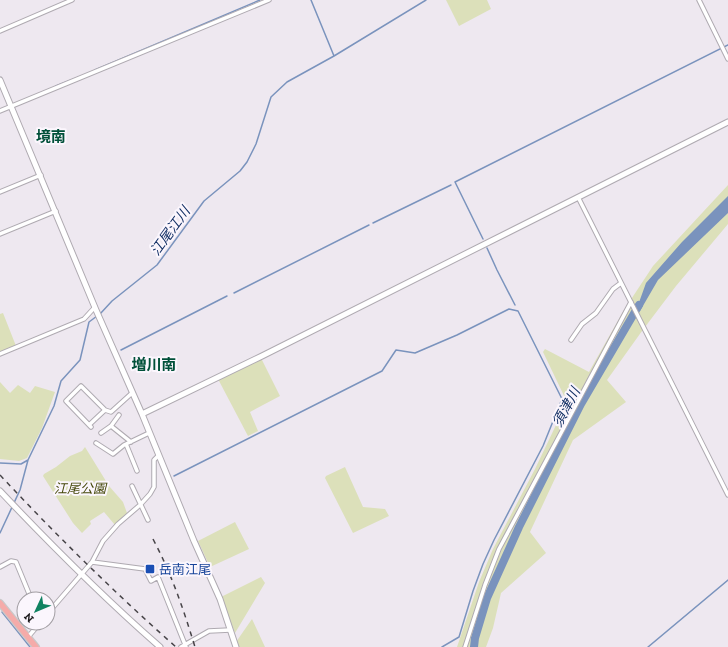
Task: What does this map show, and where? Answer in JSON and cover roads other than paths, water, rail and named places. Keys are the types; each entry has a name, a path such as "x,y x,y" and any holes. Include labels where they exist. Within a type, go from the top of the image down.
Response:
{"main road":[{"path":"1,608 36,647"}],"street":[{"path":"0,31 72,0"},
{"path":"0,111 269,0"},
{"path":"698,0 728,58"},
{"path":"0,80 56,211 95,308 142,414 158,456 220,598 236,647"},
{"path":"142,414 262,356 728,122"},
{"path":"0,192 40,175"},
{"path":"578,197 728,495"},
{"path":"0,234 56,211"},
{"path":"570,340 582,324 596,313 613,289 621,283"},
{"path":"465,647 484,585 499,549 631,302"},
{"path":"0,354 84,318 95,308"},
{"path":"105,410 90,426 66,401 81,386 105,410 111,412 132,393"},
{"path":"101,433 111,426 119,415"},
{"path":"111,426 131,442"},
{"path":"96,442 113,454 126,444 149,433"},
{"path":"126,444 137,471"},
{"path":"56,604 92,562 103,541 118,524 140,505 154,487 154,460 158,456"},
{"path":"132,486 148,520"},
{"path":"0,491 81,574 160,647"},
{"path":"0,567 11,561 16,562 28,591"},
{"path":"92,562 144,569 150,581 158,577 185,646"},
{"path":"181,647 209,631 230,630"},
{"path":"28,637 33,631"}],"water":[{"path":"728,196 728,213 658,280 640,311 637,308 646,283 682,242"}],"waterway":[{"path":"95,70 260,0"},
{"path":"311,0 334,56"},
{"name":"江尾江川","path":"100,314 112,301 157,265 204,201 240,171 247,162 256,144 271,97 287,82 334,56 426,0"},
{"path":"483,239 455,182 728,45"},
{"path":"56,86 79,77"},
{"path":"373,223 451,185"},
{"path":"234,293 369,225"},
{"path":"487,248 515,305"},
{"path":"121,350 227,296"},
{"name":"須津川","path":"474,647 475,638 487,598 519,527 581,404 639,305"},
{"path":"174,476 382,371 396,350 415,353 457,335 509,309 518,311 562,399 543,446 483,564 459,637 442,647"},
{"name":"江尾江川","path":"0,533 20,490 28,460 54,406 61,381 80,360 89,322 97,316"},
{"path":"0,463 21,464 28,460"},
{"path":"648,647 728,580"},
{"name":"江尾江川","path":"2,612 30,647"}],"railway":[{"path":"0,475 86,563 176,647"},
{"path":"153,539 177,592 195,647"}],"place":[{"name":"岳南江尾","path":"150,569"}],"district":[{"name":"境南","path":"51,137"},
{"name":"増川南","path":"154,365"}],"park label":[{"name":"江尾公園","path":"80,488"}]}
